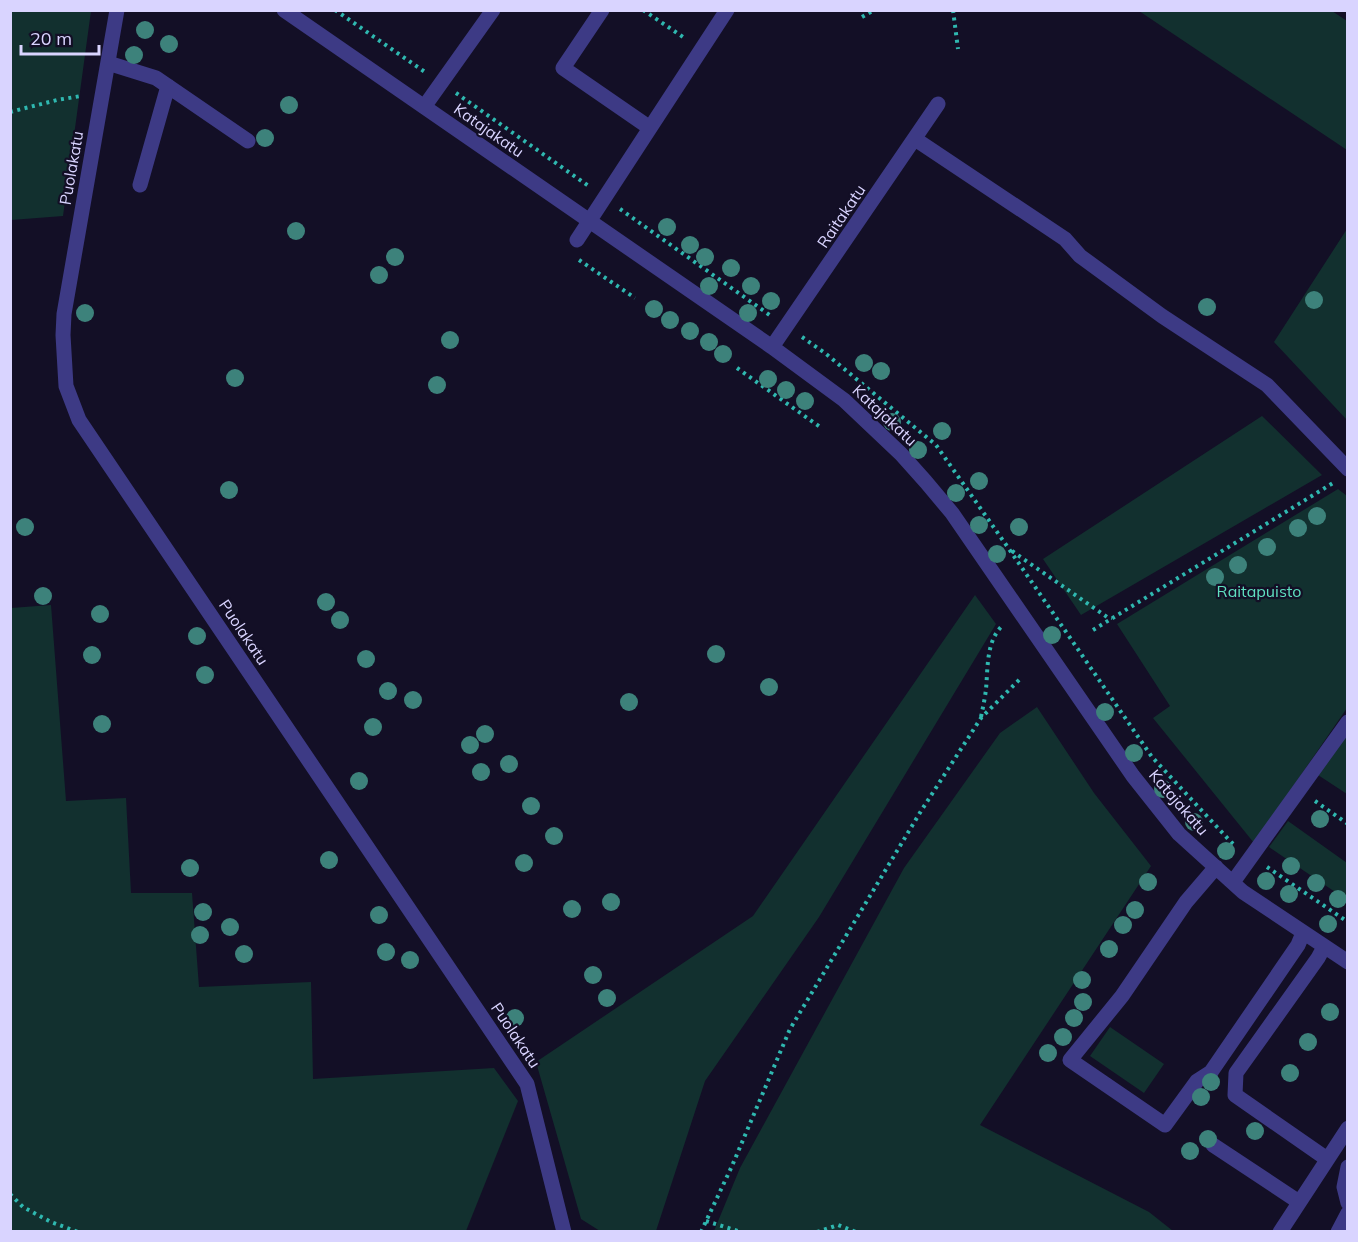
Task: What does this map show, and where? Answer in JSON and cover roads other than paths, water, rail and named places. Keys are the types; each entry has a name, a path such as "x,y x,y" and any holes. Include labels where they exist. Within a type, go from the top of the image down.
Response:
{"street":[{"name":"Puolakatu","path":"117,10 63,314 66,386 79,420 527,1084 564,1232"},
{"name":"Katajakatu","path":"284,10 844,399 901,454 952,513 1133,776 1179,834 1243,892 1347,963"},
{"path":"424,108 493,10"},
{"path":"602,10 563,68 650,128"},
{"path":"577,240 727,10"},
{"path":"108,63 156,78 248,141"},
{"path":"141,186 168,86"},
{"name":"Raitakatu","path":"772,347 938,104"},
{"path":"915,139 1065,239 1080,256 1162,316 1267,385 1343,475"},
{"path":"1233,882 1347,722"},
{"path":"1216,867 1186,902 1122,996 1070,1059 1165,1125 1197,1081 1211,1072 1304,933"},
{"path":"1324,947 1236,1073 1235,1095 1327,1159"},
{"path":"1280,1232 1347,1128"},
{"path":"1214,1145 1299,1202"},
{"path":"1347,1167 1344,1187 1347,1203"},
{"path":"1338,1232 1347,1213"}],"park label":[{"name":"Raitapuisto","path":"1259,591"}]}
